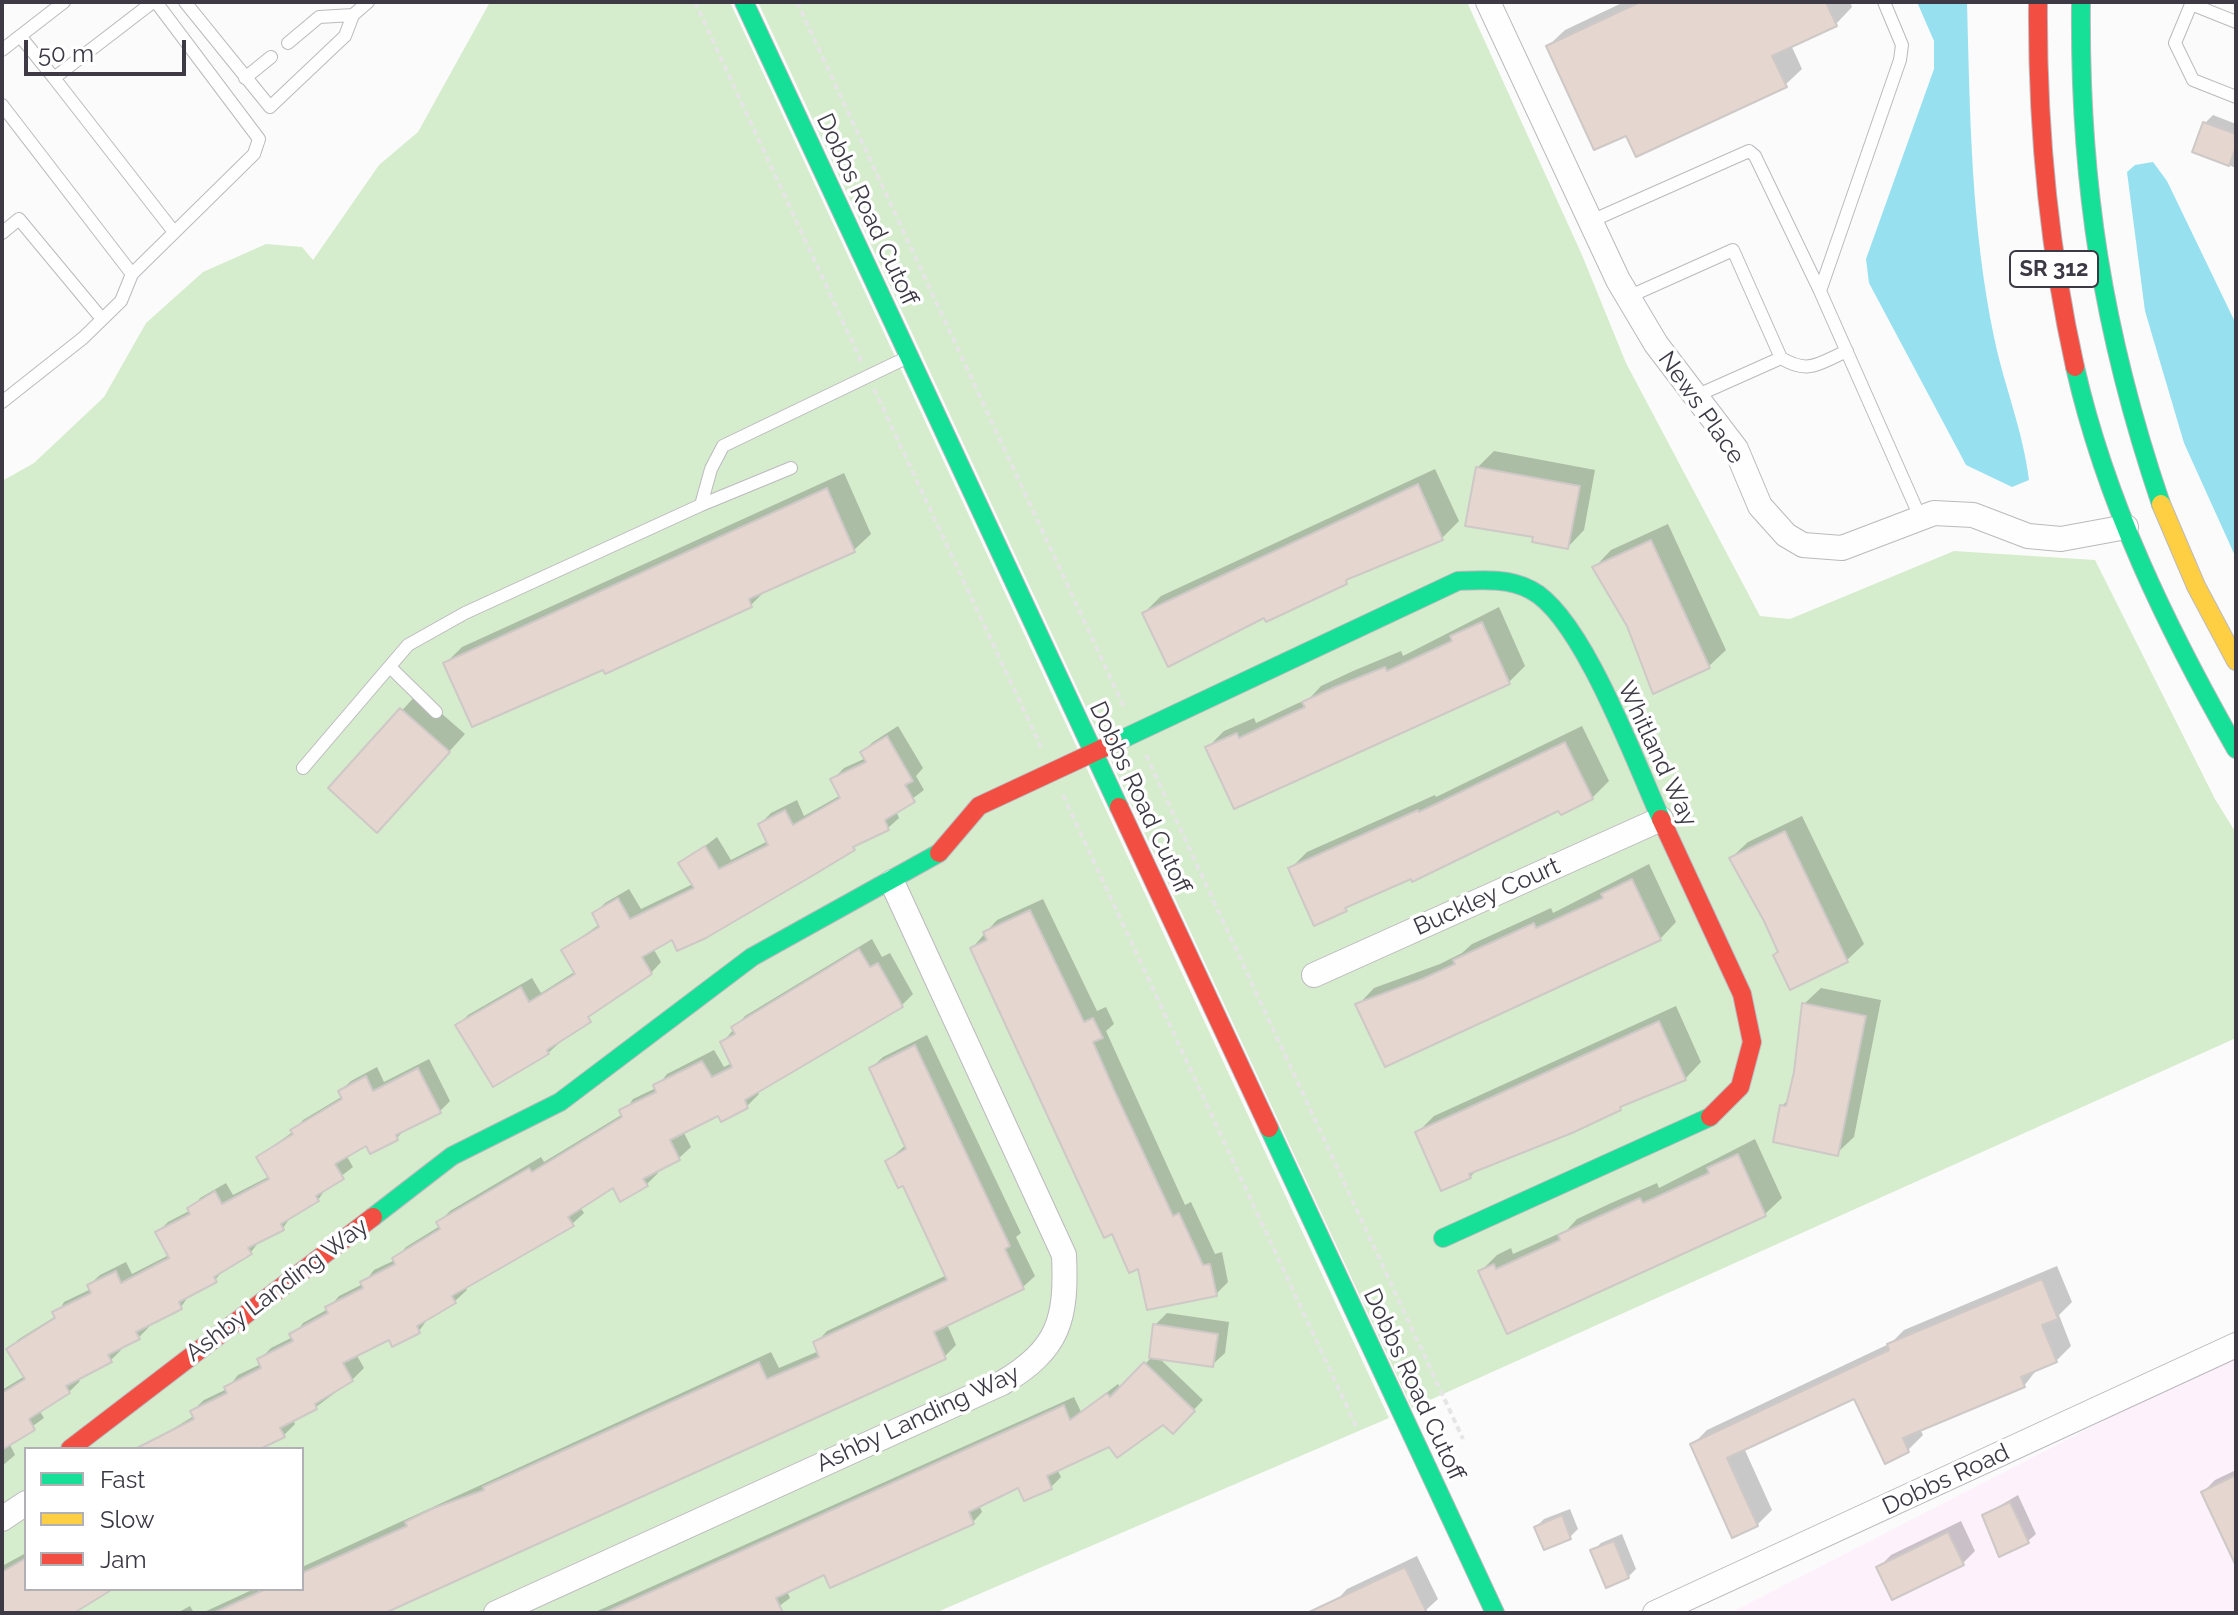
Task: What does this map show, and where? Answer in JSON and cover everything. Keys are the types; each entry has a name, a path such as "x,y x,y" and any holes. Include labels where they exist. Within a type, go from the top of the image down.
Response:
{"street":[{"name":"Dobbs Road Cutoff","path":"744,2 1495,1613"},
{"name":"News Place","path":"1488,2 1588,222 1628,297 1656,344 1698,395 1736,449 1760,506 1786,535 1803,545 1842,548 1934,513 1963,514 2028,536 2061,539 2126,527"},
{"name":"SR 312","path":"2038,2 2042,189 2056,278 2096,443 2155,598 2236,749"},
{"name":"SR 312","path":"2081,2 2081,135 2088,214 2102,286 2139,435 2166,514 2236,661"},
{"path":"2126,527 2153,532 2223,671 2236,675"},
{"name":"Whitland Way","path":"1094,755 1458,581 1499,579 1530,588 1556,606 1579,641 1742,994 1752,1042 1740,1087 1708,1119 1443,1238"},
{"name":"Ashby Landing Way","path":"73,1447 452,1156 560,1102 708,987 752,957 892,882 942,851 979,806 1094,755"},
{"name":"Buckley Court","path":"1314,975 1661,819"},
{"name":"Ashby Landing Way","path":"496,1613 1002,1383 1034,1364 1054,1336 1066,1297 1064,1255 892,882"},
{"name":"Dobbs Road","path":"1655,1613 2236,1345"},
{"path":"2,1519 24,1504"}],"lane":[{"path":"2,50 64,2"},
{"path":"2,402 121,301 132,274 254,154 259,139 155,2 54,78"},
{"path":"185,2 270,107 345,36 353,15 368,2"},
{"path":"1820,291 1900,60 1902,45 1884,2"},
{"path":"2236,22 2191,3 2175,43 2193,80 2236,97"},
{"path":"288,43 319,17 353,15"},
{"path":"20,36 174,232"},
{"path":"245,78 271,57"},
{"path":"2,105 132,274"},
{"path":"1588,222 1749,151 1755,156 1820,291 1920,517"},
{"path":"2,233 19,219 102,319"},
{"path":"1628,297 1733,250 1781,358 1799,368 1807,368 1847,351"},
{"path":"701,505 711,469 723,446 909,357"},
{"path":"1698,395 1781,358"},
{"path":"303,768 408,645 465,613 701,505 791,468"},
{"path":"390,667 436,712"}],"path":[{"path":"695,2 1356,1426"}],"shaded area":[{"path":"2236,1357 2236,1613 1730,1613 2111,1417"}],"green space":[{"path":"490,2 730,2 1389,1418 935,1613 2,1613 2,481 34,463 104,397 146,323 203,272 266,244 302,247 313,260 379,165 418,132"},
{"path":"758,2 1467,2 1582,255 1626,363 1760,616 1790,619 1954,551 2095,560 2215,799 2236,833 2236,1038 1412,1408"}],"water":[{"path":"1917,2 1967,2 1973,170 1980,254 1994,337 2029,480 2012,487 1966,465 1869,283 1866,259 1934,69 1934,41"},
{"path":"2153,162 2167,181 2236,324 2236,558 2184,443 2145,311 2127,172 2135,165"}],"building":[{"path":"1640,2 1826,2 1837,26 1772,56 1787,87 1636,157 1626,136 1594,150 1546,46"},
{"path":"2203,122 2236,134 2236,147 2229,166 2192,152"},
{"path":"1476,467 1580,486 1568,549 1532,542 1533,537 1465,526"},
{"path":"1418,484 1443,540 1346,580 1347,584 1266,622 1264,618 1168,667 1142,613"},
{"path":"827,488 855,552 749,599 752,607 605,674 603,670 472,727 443,663"},
{"path":"1651,540 1710,668 1653,694 1627,626 1592,567"},
{"path":"1482,622 1510,684 1234,809 1205,747 1237,733 1239,738 1305,707 1302,702 1385,667 1387,671 1452,641 1450,636"},
{"path":"400,708 450,752 377,833 328,788"},
{"path":"887,736 913,781 905,785 915,802 885,820 889,830 853,847 855,850 706,938 677,951 672,940 642,957 652,974 588,1017 591,1022 547,1050 549,1054 493,1087 455,1025 521,987 529,1002 575,974 561,950 599,927 592,913 618,898 630,919 694,888 678,863 705,846 719,869 768,845 758,824 785,810 793,825 840,798 830,779 866,762 860,752"},
{"path":"1565,742 1593,799 1561,815 1558,811 1412,882 1411,879 1345,908 1347,911 1314,926 1288,868 1419,812"},
{"path":"1785,831 1848,962 1790,990 1773,955 1778,952 1764,921 1729,858"},
{"path":"1632,879 1661,940 1385,1067 1355,1004 1422,979 1455,964 1453,960 1534,923 1536,928 1603,898 1601,894"},
{"path":"1030,910 1084,1022 1093,1018 1103,1038 1093,1042 1115,1092 1173,1216 1179,1213 1203,1265 1210,1264 1217,1296 1147,1310 1138,1269 1129,1273 1112,1234 1104,1238 970,948 987,940 983,932"},
{"path":"859,949 870,967 878,963 903,1007 745,1100 748,1108 721,1122 718,1116 670,1140 680,1160 643,1179 648,1186 620,1202 613,1188 568,1217 574,1226 452,1296 456,1303 417,1326 420,1333 392,1347 389,1340 343,1363 353,1381 315,1404 317,1409 280,1428 285,1437 264,1447 139,1447 194,1419 190,1411 227,1393 224,1387 261,1368 257,1359 293,1341 289,1334 328,1313 325,1307 363,1288 360,1282 395,1264 392,1258 440,1229 436,1222 529,1168 532,1172 622,1117 619,1110 656,1092 653,1085 702,1061 712,1077 732,1067 720,1042 735,1034 731,1027"},
{"path":"1802,1003 1866,1016 1838,1156 1773,1142 1780,1105 1786,1106 1794,1072"},
{"path":"1659,1021 1686,1080 1620,1107 1621,1110 1572,1133 1469,1174 1471,1178 1441,1191 1415,1132"},
{"path":"915,1045 1010,1246 1005,1249 1024,1289 934,1332 946,1359 385,1613 213,1613 262,1591 304,1591 304,1572 407,1526 405,1522 484,1490 483,1487 759,1362 767,1379 819,1357 813,1342 947,1280 903,1186 898,1188 885,1161 906,1149 869,1068"},
{"path":"418,1068 441,1113 396,1135 398,1140 370,1154 366,1146 335,1164 344,1179 316,1196 319,1201 281,1224 284,1230 248,1248 252,1254 214,1277 217,1282 179,1302 182,1309 136,1332 140,1339 108,1355 112,1362 66,1386 70,1393 29,1419 35,1430 2,1450 2,1393 25,1379 6,1349 55,1318 52,1312 91,1293 87,1285 116,1271 121,1283 169,1258 155,1232 190,1214 187,1208 215,1191 222,1204 269,1179 256,1157 293,1134 290,1130 342,1099 338,1091 366,1076 373,1091"},
{"path":"1738,1154 1766,1216 1507,1334 1478,1271 1494,1264 1496,1269 1560,1240 1558,1235 1640,1198 1643,1203 1709,1173 1707,1168"},
{"path":"2042,1279 2058,1319 2042,1325 2057,1362 2021,1377 2025,1387 1903,1438 1909,1452 1885,1464 1854,1399 1727,1458 1758,1526 1732,1538 1690,1444 1889,1350 1887,1344"},
{"path":"1153,1324 1218,1334 1213,1367 1149,1358"},
{"path":"1144,1362 1195,1411 1173,1434 1163,1425 1117,1458 1109,1447 1047,1476 1052,1489 1024,1501 1018,1488 969,1512 974,1524 830,1588 824,1575 776,1598 783,1613 604,1613 1064,1405 1070,1420 1107,1393 1110,1397"},
{"path":"2236,1475 2236,1566 2201,1492"},
{"path":"2010,1502 2029,1543 1999,1557 1982,1515"},
{"path":"1562,1515 1571,1539 1544,1550 1534,1527"},
{"path":"1948,1532 1964,1565 1892,1600 1876,1567"},
{"path":"1614,1541 1629,1578 1606,1588 1590,1550"},
{"path":"24,1559 24,1591 110,1591 74,1613 2,1613 2,1572"},
{"path":"1405,1567 1427,1613 1307,1613"}],"traffic: fast":[{"path":"744,2 1119,807"},
{"path":"2081,2 2084,133 2098,257 2124,379 2161,504"},
{"path":"2075,367 2104,467 2141,564 2186,657 2236,749"},
{"path":"1114,743 1458,581 1505,582 1531,590 1550,605 1569,629 1606,694 1661,819"},
{"path":"373,1217 452,1156 560,1102 752,957 939,853"},
{"path":"1443,1238 1710,1117"},
{"path":"1269,1128 1495,1613"}],"traffic: slow":[{"path":"2161,504 2196,586 2236,661"}],"traffic: jam":[{"path":"2038,2 2046,185 2058,276 2075,367"},
{"path":"939,853 979,806 1114,743"},
{"path":"1119,807 1269,1128"},
{"path":"1661,819 1742,994 1752,1042 1740,1087 1710,1117"},
{"path":"73,1447 373,1217"}]}
